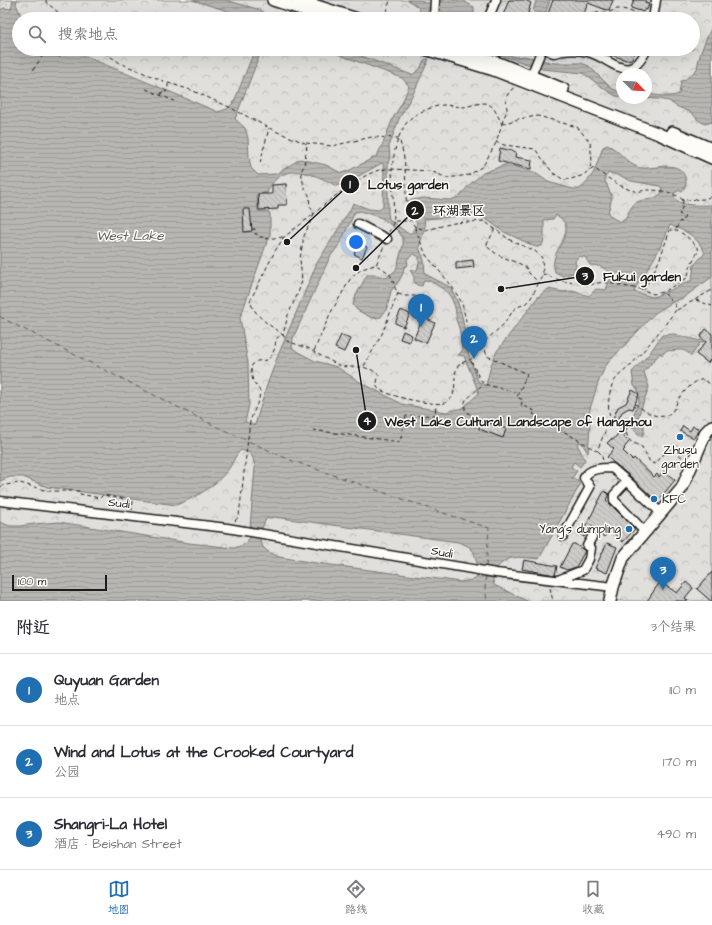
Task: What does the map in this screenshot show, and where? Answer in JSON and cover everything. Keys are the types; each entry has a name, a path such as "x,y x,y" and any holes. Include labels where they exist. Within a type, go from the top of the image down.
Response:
{"main road":[{"path":"273,0 310,12"},
{"path":"298,0 335,12"},
{"path":"448,56 494,70 529,75 712,158"},
{"path":"476,56 529,75 712,149"},
{"path":"610,601 623,558 682,488 706,432 712,426"}],"street":[{"path":"435,12 436,0"},
{"path":"491,12 496,0"},
{"path":"654,12 656,0"},
{"path":"529,75 538,56"},
{"path":"596,56 622,68 630,68 638,64 643,56"},
{"path":"358,224 386,239"},
{"path":"563,536 590,487 584,478 586,474 604,468 612,468 661,513"},
{"path":"627,481 614,495 614,500 645,532"},
{"name":"Sudi","path":"0,501 267,534 496,573 548,579"},
{"path":"558,581 583,570 589,560 591,548 587,546 592,537"},
{"path":"548,579 613,587"}],"path":[{"path":"46,0 46,2 58,12"},
{"path":"387,12 390,0"},
{"path":"598,12 612,12 618,9 632,12"},
{"path":"33,70 43,56"},
{"path":"110,56 120,63 168,83 191,90 227,106 269,128 305,143 332,146 372,137 399,138"},
{"path":"399,138 404,152 405,170 406,196 410,221 415,227 426,255 452,285 462,303 474,352 474,356 471,360 461,363 457,367 454,390 448,402 440,405 419,402 388,394 378,388 379,375 372,370 363,367 346,368 310,349 287,341 283,335 264,321 252,308 250,300 284,237 314,214 324,204 362,178 376,171 392,169 405,170 431,171 447,178 469,175 483,166 496,142 508,110 506,97 511,90 529,75"},
{"path":"161,95 163,90 166,92 168,83"},
{"path":"146,89 174,101"},
{"path":"376,265 394,221 393,157 399,138 405,126 412,117 420,112 442,105 464,107 485,102 490,104 502,124"},
{"path":"502,124 518,119 538,116 577,127 590,142 592,161 589,172"},
{"path":"260,163 269,128"},
{"path":"496,142 504,145 535,149 553,173 564,180 576,178 594,168 608,178 636,192 660,190 676,194 684,200 705,200 712,196"},
{"path":"305,143 308,146 304,166 301,171 304,187 309,195 310,206 314,214"},
{"path":"676,230 680,221 682,222 685,217 679,214 684,200"},
{"path":"283,335 288,315 302,281 300,259 304,236 314,214"},
{"path":"394,221 410,221"},
{"path":"415,227 425,230 454,223 484,222 510,240 535,251 542,258 543,274 531,298 525,304 515,308 504,324 483,343 472,347"},
{"path":"252,229 255,229 255,234 257,234 259,238 263,237 264,239 271,239 284,237"},
{"path":"495,229 486,246 498,255 525,266 529,273 539,283"},
{"path":"543,274 562,281 588,285 603,282 644,290 653,294 664,292 687,278 692,262 699,250 691,240 676,230 670,230 659,260 644,290"},
{"path":"314,352 330,314 352,276 362,269 376,265 392,276 395,290 398,293 406,296 427,297 434,306"},
{"path":"690,469 682,456 671,449 655,464 650,462 642,447 630,441 626,430 620,423 615,421 610,416 608,402 612,386 617,377 630,366 677,310 712,290"},
{"path":"664,292 674,303 677,310"},
{"path":"363,367 382,334 398,293"},
{"path":"695,300 712,306"},
{"path":"231,529 239,516 250,422 259,399 260,391 253,381 251,373 252,365 257,361 268,360 275,347 275,341 278,336 283,335"},
{"path":"483,343 487,356 527,374 517,397 523,400 521,405 535,411 533,414 539,417 538,422 546,425 551,424 601,454 604,468"},
{"path":"471,360 475,367 476,374 484,384 519,393"},
{"path":"635,404 655,416 662,416 673,411 679,398 694,382 704,380 712,386"},
{"path":"481,424 465,410 465,401 484,384"},
{"path":"313,430 400,442 406,416 435,416 436,405"},
{"path":"597,451 607,427 615,421"},
{"path":"0,487 20,483 48,491 78,490 80,491 80,494 100,498 103,495 133,501 131,517"},
{"path":"548,579 553,601"}],"green space":[{"path":"0,0 712,0 712,601 0,601"}],"water":[{"name":"West Lake","path":"13,0 17,0 16,4 19,12 12,12 12,56 85,56 218,112 227,109 234,102 252,56 259,56 235,119 245,128 248,138 251,168 258,175 276,174 300,159 326,165 341,173 377,156 393,118 402,103 409,86 402,78 343,56 362,56 412,75 420,69 424,60 429,59 414,92 399,119 389,146 389,219 407,233 412,233 417,224 407,201 423,198 450,200 459,197 469,185 483,173 507,164 534,172 548,182 573,189 579,189 584,186 594,172 603,147 607,145 615,149 637,167 649,168 670,166 677,168 682,171 686,181 682,191 677,191 674,193 675,198 678,201 689,205 712,205 712,277 683,298 655,313 606,365 598,383 590,409 588,453 581,442 577,444 585,460 580,467 574,462 571,467 577,471 572,478 581,483 539,559 518,557 512,558 502,563 492,575 494,585 527,601 0,601 0,522 10,526 20,526 59,522 189,543 234,548 243,545 249,539 255,468 253,458 250,453 241,450 222,477 197,495 176,505 47,487 23,477 10,477 0,481 0,10 4,8 11,9","holes":["382,163 384,166 383,207 379,210 369,209 353,203 317,263 277,358 255,425 245,422 249,405 248,363 240,318 267,242 270,238 270,213 267,211 258,211 257,194 267,193 273,183 280,176 288,173 307,173 336,186 346,183","609,173 621,176 631,181 660,186 662,189 661,194 655,198 637,202 633,205 625,220 620,222 611,217 608,213 612,197 605,181 605,177","360,211 382,218 398,231 403,238 403,245 396,270 386,278 377,275 367,275 356,295 353,305 357,310 372,318 381,317 387,308 391,291 399,281 404,267 408,265 407,259 414,254 419,257 417,270 410,270 414,277 414,282 417,285 422,286 424,280 430,281 442,288 451,297 454,305 462,351 458,355 464,356 479,393 463,408 446,412 402,404 360,382 337,367 315,361 292,348 293,338 330,257 339,245 355,212","471,213 482,216 504,232 536,247 542,246 544,239 544,220 553,219 556,215 562,220 566,231 554,260 555,272 563,276 573,273 576,266 576,260 579,256 585,257 590,265 600,266 608,271 610,277 606,290 596,289 589,296 572,291 564,292 548,289 538,297 497,351 491,365 486,386 478,381 469,356 462,316 457,300 450,287 425,274 424,260 419,247 425,226 424,219 452,217","670,225 694,238 705,253 694,265 692,280 653,297 634,292 638,283 657,254","274,517 458,542 468,546 474,552 479,571 476,579 461,582 279,557 267,551 260,541 262,528 266,519"]},
{"path":"192,0 225,0 263,12 231,12"},
{"path":"408,0 421,0 424,3 441,3 444,0 465,0 465,2 474,7 474,12 444,12 428,9 428,12 420,12 419,8"},
{"path":"535,0 550,0 546,12 533,11"},
{"path":"712,26 712,122 705,124 698,120 692,113 669,101 652,99 652,95 667,96 679,94 681,81 688,78 697,69 700,56"},
{"path":"504,56 524,56 554,63 581,63 589,66 611,88 616,90 616,96 583,73 542,69"},
{"path":"674,334 699,341 702,338 706,341 700,343 691,356 682,350 667,350 662,355 660,353 644,372 649,387 638,417 644,423 644,433 641,437 633,428 631,421 639,401 638,389 634,386 632,372 649,354 662,335"}],"building":[{"path":"509,0 525,0 531,3 528,12 504,12"},
{"path":"553,0 613,0 609,11 588,3 585,12 549,12"},
{"path":"634,0 646,0 645,3 649,4 647,10 645,9 643,12 631,8"},
{"path":"615,56 633,56 632,59 626,60"},
{"path":"500,148 516,152 515,157 532,160 531,169 498,161"},
{"path":"286,184 287,205 278,205 278,209 259,210 258,194 272,194 272,185"},
{"path":"243,209 250,209 252,231 244,232"},
{"path":"359,243 367,247 362,258 354,254"},
{"path":"473,260 474,267 456,269 456,262"},
{"path":"415,306 424,310 420,318 412,315"},
{"path":"401,310 410,314 404,327 395,323"},
{"path":"423,317 435,323 426,343 414,338"},
{"path":"706,329 712,334 712,357 708,363 696,354 706,342 700,337"},
{"path":"403,331 412,335 409,342 400,339"},
{"path":"341,335 350,339 344,352 335,348"},
{"path":"632,390 639,394 633,409 629,408 622,412 618,420 613,418 618,407 626,403"},
{"path":"482,420 506,429 503,438 479,429"},
{"path":"627,422 629,423 623,436 629,442 623,451 632,460 634,458 654,477 657,474 659,477 664,471 675,480 657,502 607,457 614,449 607,443 611,439 613,440"},
{"path":"683,426 690,431 693,426 699,429 694,438 680,431"},
{"path":"604,491 609,494 606,500 635,529 623,542 610,530 604,537 591,525 584,537 581,535"},
{"path":"607,543 617,547 607,573 595,568"},
{"path":"572,544 575,544 585,551 576,567 567,570 560,567"},
{"path":"524,560 557,566 555,575 522,569"},
{"path":"712,572 712,601 711,601 697,589"},
{"path":"660,582 677,593 686,582 693,588 685,598 688,601 647,601"}],"ferry route":[{"path":"0,316 213,425 290,460 489,528 486,569"},
{"path":"486,576 485,588 487,601"}],"place":[{"name":"Lotus garden","path":"287,242"},
{"name":"环湖景区","path":"356,268"},
{"name":"Fukui garden","path":"501,289"},
{"name":"Quyuan Garden","path":"421,327"},
{"name":"West Lake Cultural Landscape of Hangzhou","path":"356,350"},
{"name":"Wind and Lotus at the Crooked Courtyard","path":"474,359"},
{"name":"Zhusu garden","path":"680,437"},
{"name":"KFC","path":"654,499"},
{"name":"Yang's dumpling","path":"629,529"},
{"name":"Shangri-La Hotel","path":"663,590"}]}
